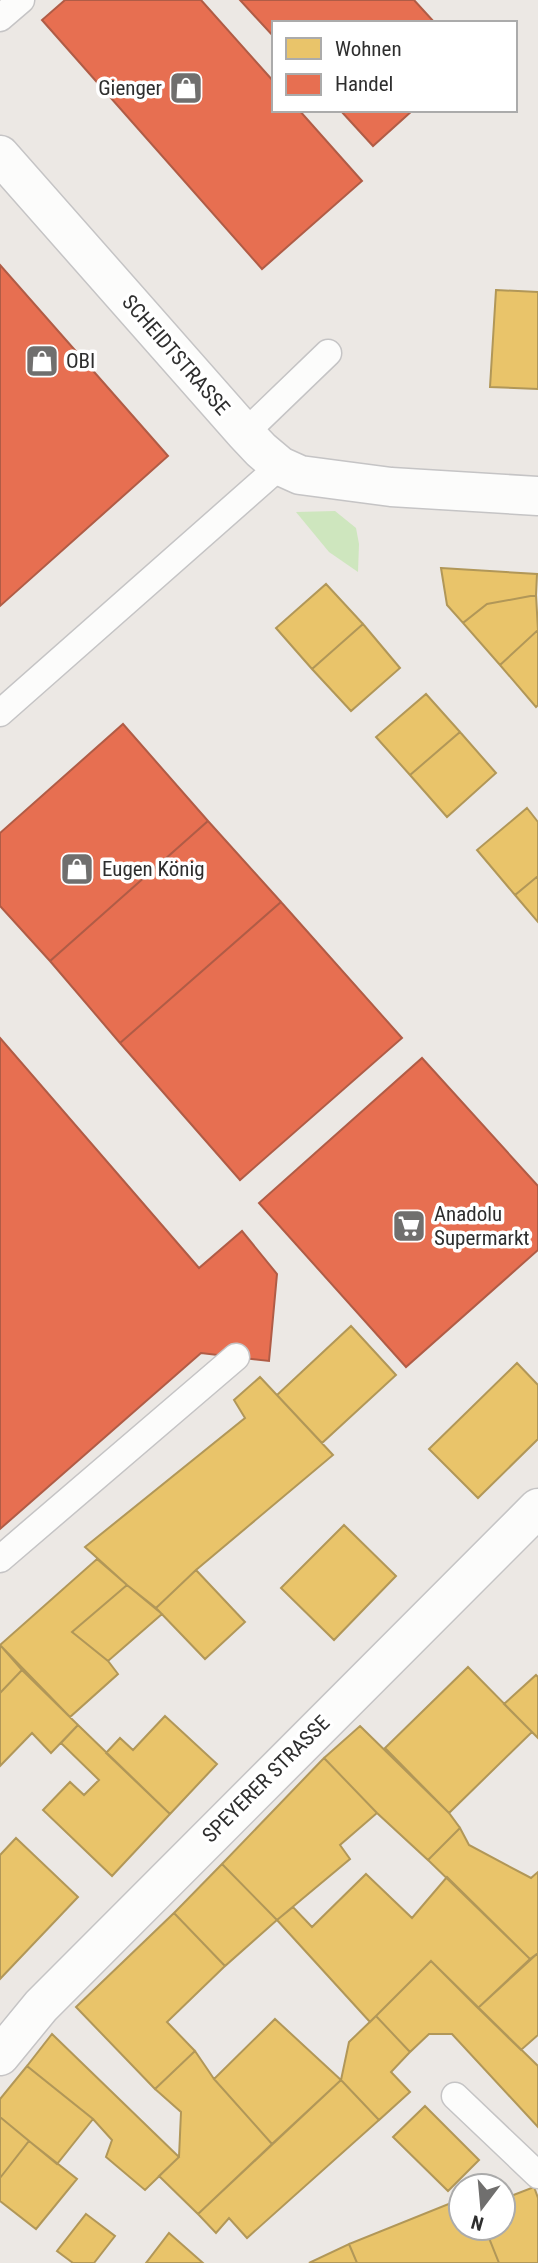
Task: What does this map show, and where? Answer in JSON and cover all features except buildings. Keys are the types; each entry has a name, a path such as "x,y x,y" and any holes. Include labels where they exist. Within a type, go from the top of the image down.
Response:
{"street":[{"name":"SCHEIDTSTRASSE","path":"0,155 244,433 280,466 300,475 391,487 538,496"},
{"name":"SPEYERER STRASSE","path":"0,2056 70,1976 538,1508"}],"lane":[{"path":"0,18 21,0"},
{"path":"244,433 328,353"},
{"path":"0,713 280,466"},
{"path":"0,1559 236,1357"},
{"path":"455,2096 538,2175"}],"green space":[{"path":"335,511 356,528 359,544 358,572 329,552 296,512"}],"place":[{"name":"Gienger","path":"186,88"},
{"name":"OBI","path":"42,361"},
{"name":"Eugen König","path":"77,869"},
{"name":"Anadolu Supermarkt","path":"409,1226"}]}
